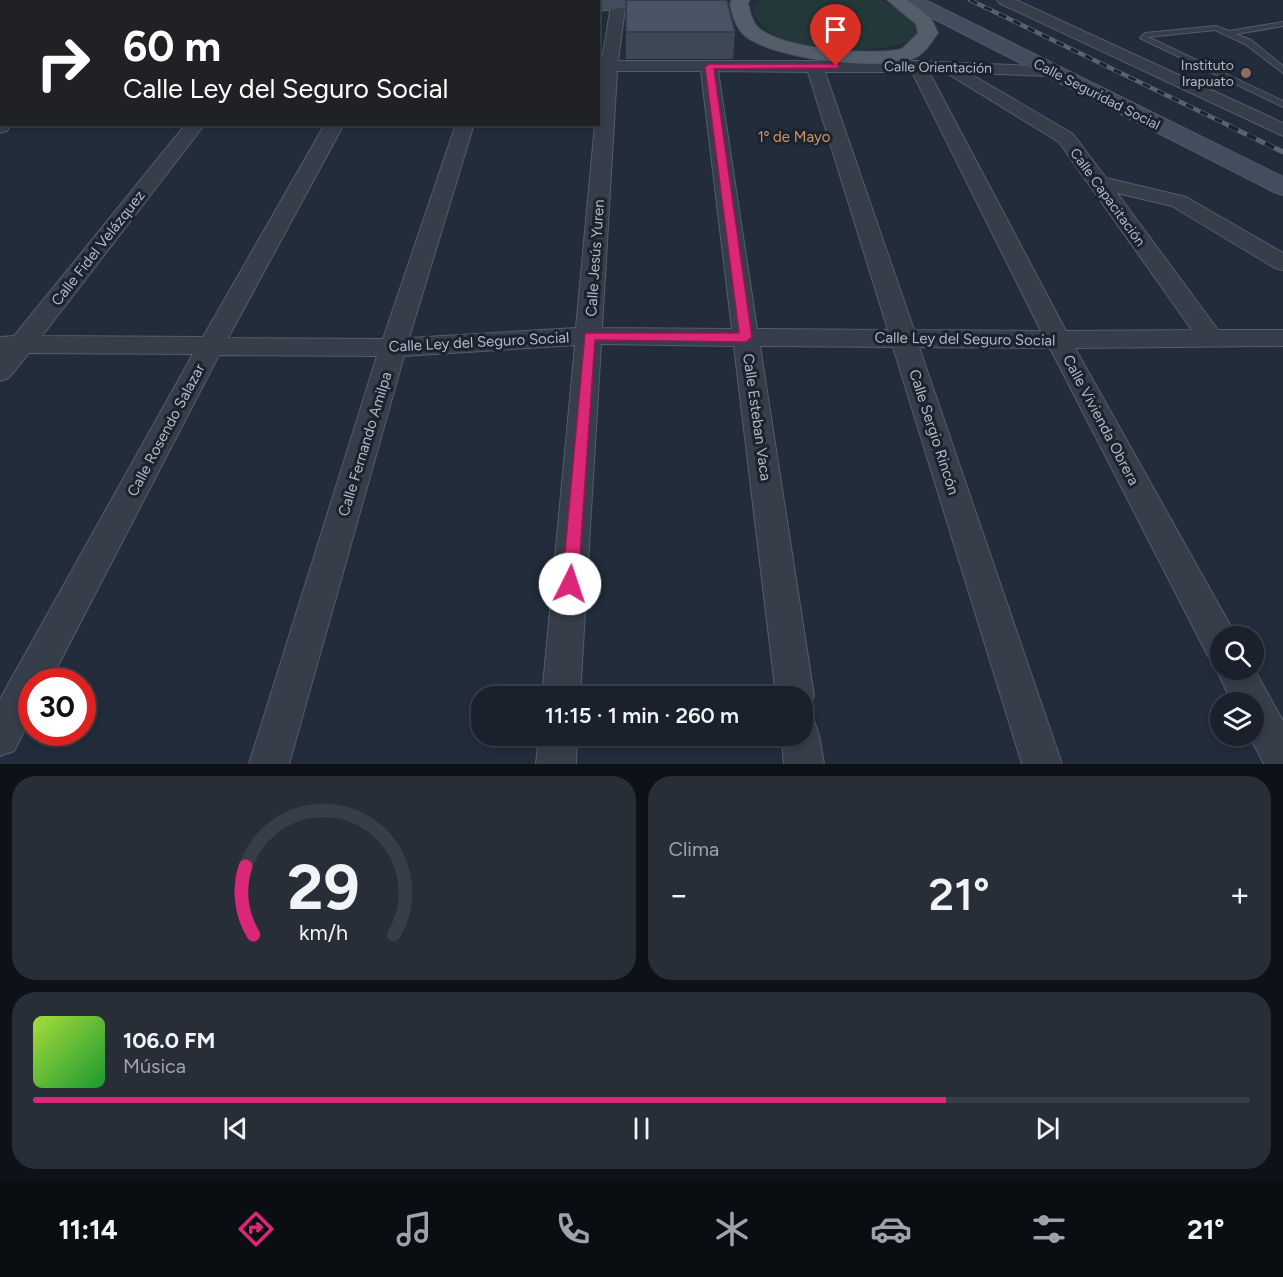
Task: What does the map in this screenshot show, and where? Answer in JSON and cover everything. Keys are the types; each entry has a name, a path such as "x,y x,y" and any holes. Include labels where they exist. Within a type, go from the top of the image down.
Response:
{"main road":[{"path":"741,0 739,3 741,17 752,32 788,48 840,56 905,55 919,47 928,33 924,22 896,0"}],"street":[{"path":"612,3 648,0"},
{"name":"Calle Seguridad Social","path":"911,0 1283,187"},
{"path":"1004,0 1283,130"},
{"path":"1040,0 1066,15 1078,26 1084,36"},
{"name":"Calle Jesús Yuren","path":"562,686 612,3"},
{"name":"Calle Orientación","path":"609,66 948,66 1051,71"},
{"name":"Calle Sergio Rincón","path":"815,66 1042,764"},
{"name":"Calle Vivienda Obrera","path":"917,66 1058,340 1211,626"},
{"name":"Calle Capacitación","path":"948,66 1066,138 1211,339"},
{"name":"Calle Esteban Vaca","path":"709,67 794,686"},
{"name":"Calle Fidel Velázquez","path":"0,372 11,345 194,126"},
{"name":"Calle Rosendo Salazar","path":"0,736 211,346 334,126"},
{"name":"Calle Fernando Amilpa","path":"269,764 393,348 464,126"},
{"path":"1099,183 1179,201 1283,263"},
{"name":"Calle Ley del Seguro Social","path":"11,345 393,348 589,336 1058,340 1283,338"},
{"path":"1264,725 1283,760"},
{"path":"556,764 557,746"},
{"path":"802,746 804,764"}],"lane":[{"path":"1228,33 1283,24"},
{"path":"1283,70 1248,42 1216,28 1145,35 1144,38 1283,104"}],"green space":[{"path":"760,0 882,0 913,19 918,27 915,38 901,44 884,47 844,49 805,45 774,35 764,27 752,11"}],"building":[{"path":"626,0 727,0 735,32 626,32"}],"railway":[{"path":"970,0 1232,127"},
{"path":"1229,126 1283,152"}],"place":[{"name":"Instituto Irapuato","path":"1246,73"}],"district":[{"name":"1º de Mayo","path":"794,137"}],"route":[{"path":"570,584 589,336 746,337 709,67 836,66"}]}
